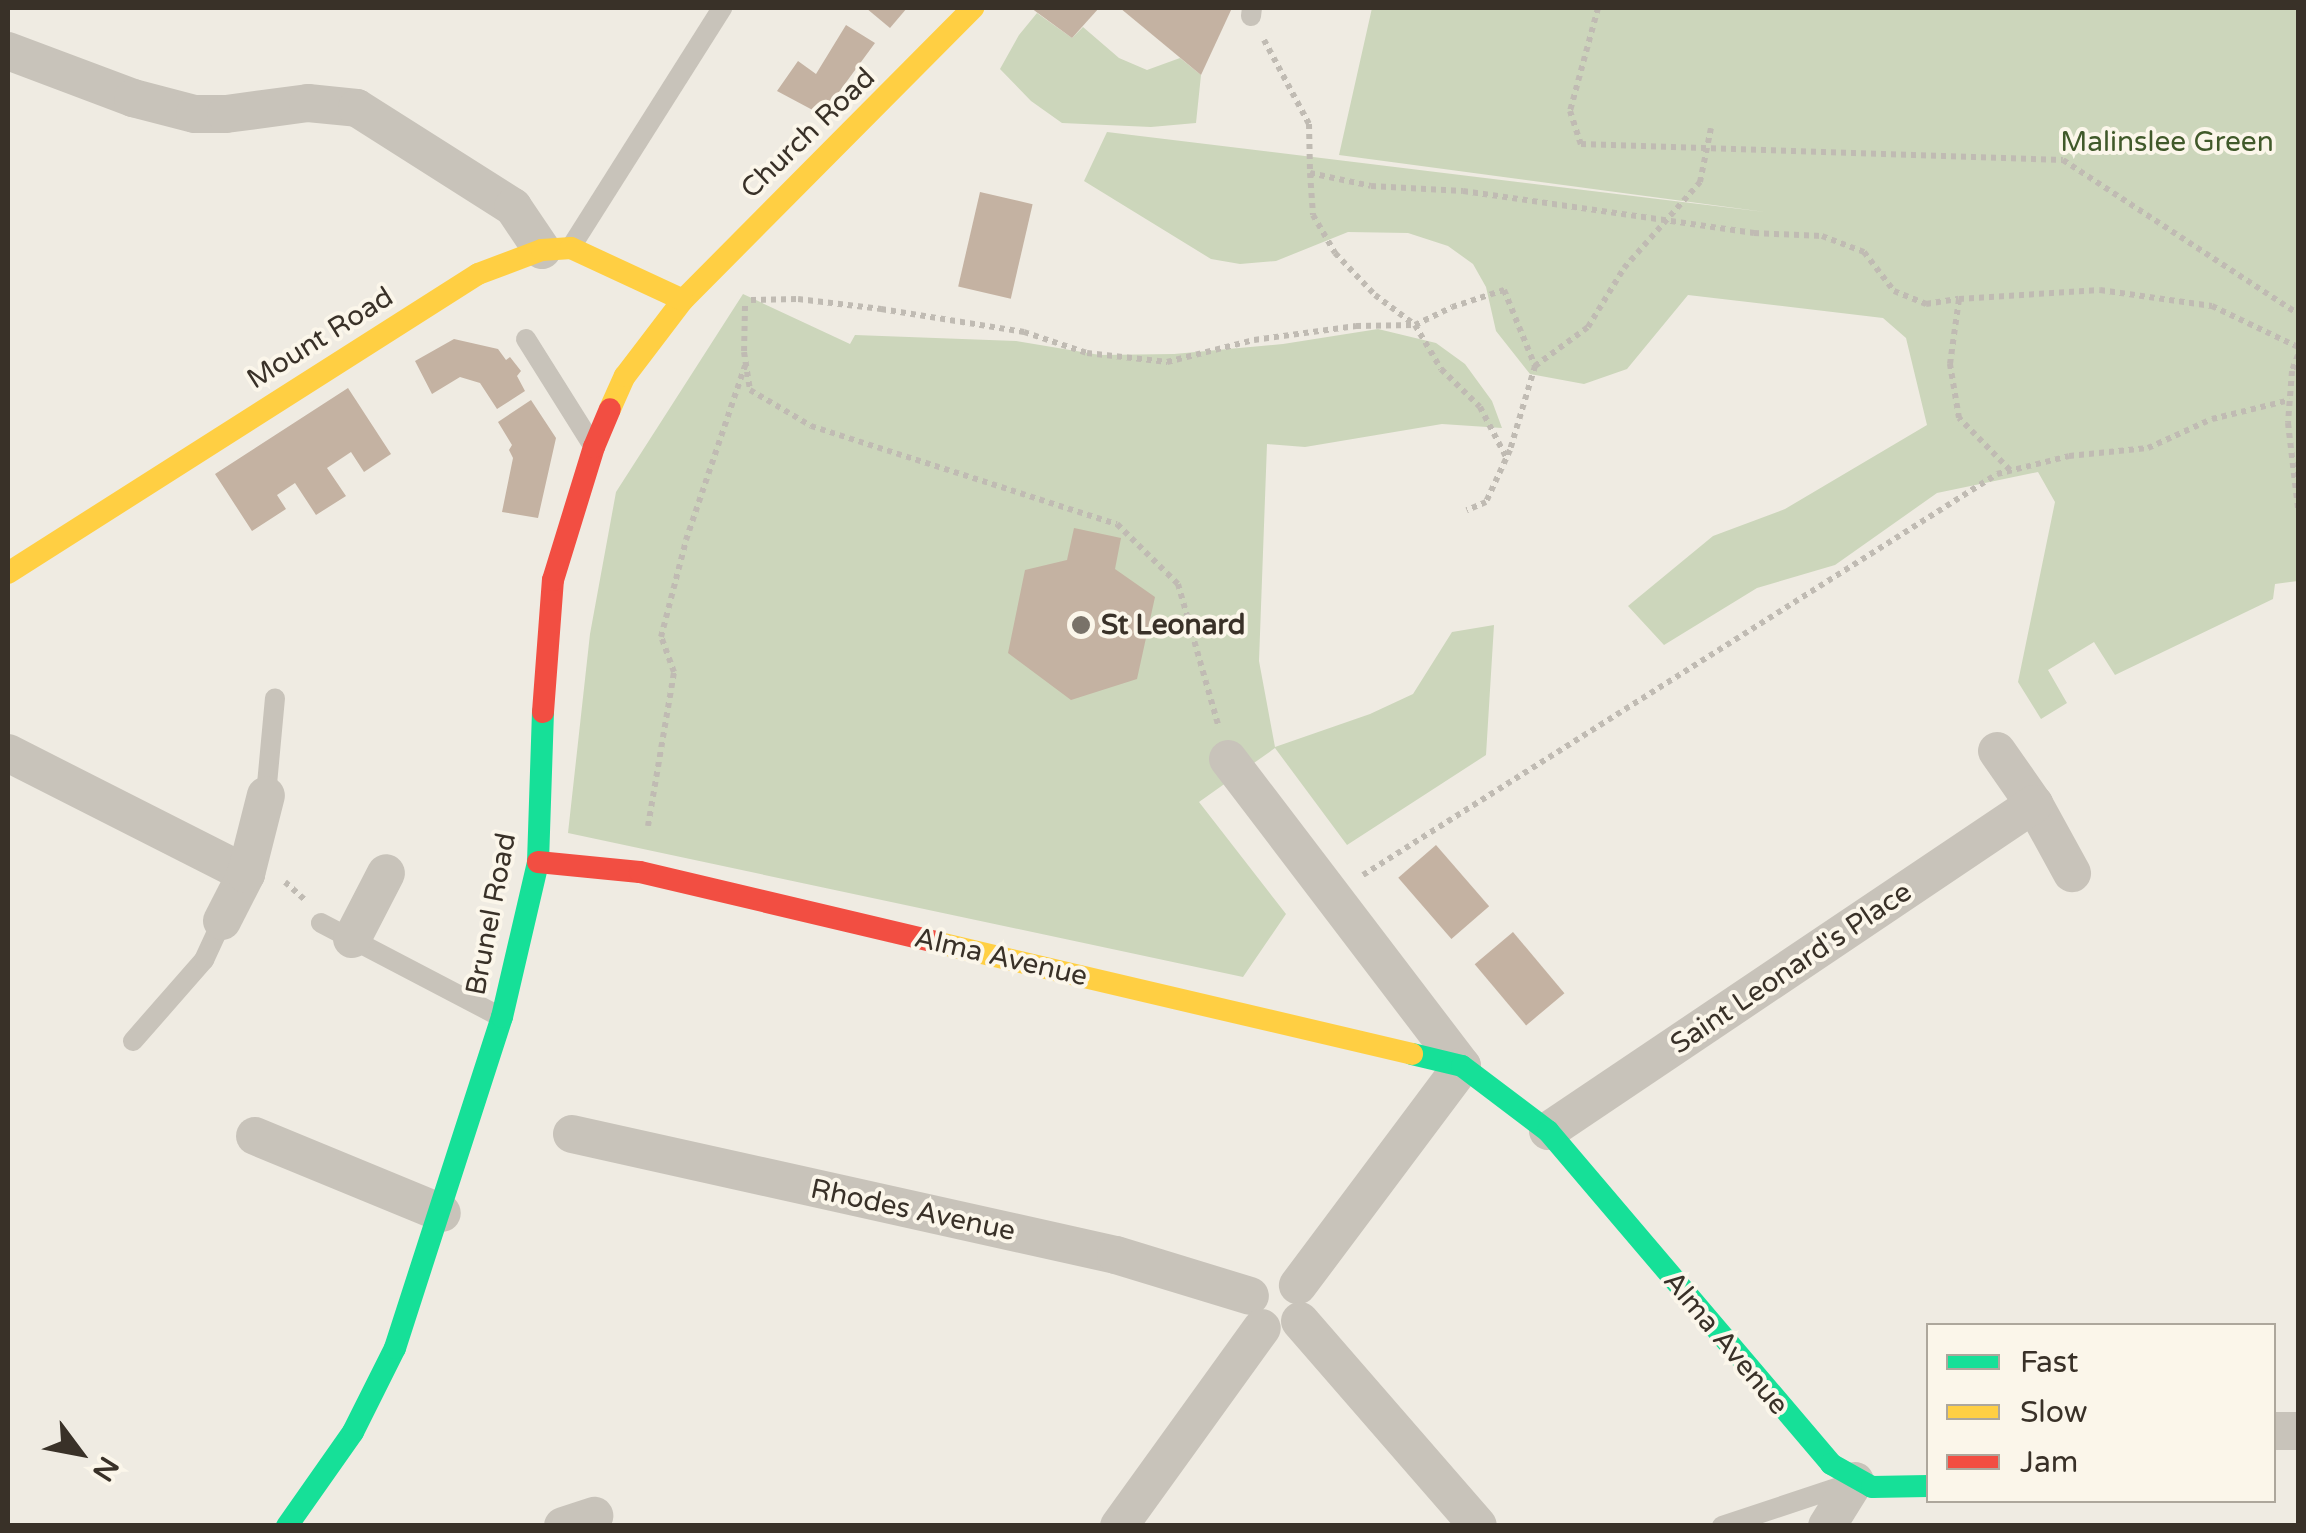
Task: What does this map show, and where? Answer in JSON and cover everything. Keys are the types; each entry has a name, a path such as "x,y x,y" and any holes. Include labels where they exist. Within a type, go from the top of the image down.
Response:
{"street":[{"name":"Church Road","path":"684,300 973,8"},
{"path":"8,51 133,98 195,114 226,114 308,103 357,108 501,198 557,249 684,300"},
{"name":"Mount Road","path":"8,573 478,274 557,249"},
{"name":"Brunel Road","path":"287,1526 352,1432 395,1348 442,1213 502,1018 538,862 545,646 553,580 594,447 625,376 684,300"},
{"path":"1996,750 2034,804 2072,873"},
{"path":"8,753 248,867"},
{"name":"Alma Avenue","path":"1228,758 1462,1066 1548,1132 1806,1438 1855,1481"},
{"path":"222,922 248,867 266,795"},
{"name":"Saint Leonard's Place","path":"1548,1132 2034,804"},
{"name":"Alma Avenue","path":"538,862 640,872 1462,1066"},
{"path":"336,931 386,873"},
{"path":"1299,1303 1462,1066"},
{"name":"Rhodes Avenue","path":"572,1134 1116,1255 1256,1312 1285,1332 1299,1303"},
{"path":"256,1136 442,1213"},
{"path":"1119,1526 1256,1312 1257,1284 1273,1276 1478,1526"},
{"path":"1827,1526 1855,1481 1897,1488 1926,1486"}],"lane":[{"path":"557,249 722,8"},
{"path":"526,338 594,447"},
{"path":"266,795 275,698"},
{"path":"133,1041 204,960 222,922"},
{"path":"336,931 502,1018"},
{"path":"1722,1526 1855,1481"}],"path":[{"path":"1598,8 1570,112 1581,144 1706,152 2063,160 2298,314"},
{"path":"1251,12 1309,124 1314,215 1335,254 1375,294 1415,325 1441,370 1480,407 1506,458"},
{"path":"1467,510 1486,502 1506,458 1536,366 1588,327 1664,218 1700,182 1711,128"},
{"path":"1310,173 1371,186 1463,190 1754,232 1822,236 1864,252 1894,291 1926,304 2100,290 2212,306 2298,347"},
{"path":"746,287 745,365 750,390 811,426 1117,524 1178,584 1228,758"},
{"path":"745,300 798,299 881,309 1024,332 1087,352 1167,362 1254,340 1356,326 1415,325 1452,306 1504,290 1536,366"},
{"path":"1960,299 1950,364 1959,418 2010,471"},
{"path":"2298,355 2288,423 2298,508"},
{"path":"640,872 674,672 661,637 686,540 745,365"},
{"path":"1332,894 1997,474 2069,456 2148,448 2212,419 2290,400"},
{"path":"248,867 298,891 336,931"}],"green space":[{"name":"Malinslee Green","path":"1372,8 2298,8 2298,581 2275,584 2273,599 2115,675 2094,642 2048,670 2067,703 2041,719 2018,682 2055,502 2038,472 1937,493 1835,565 1757,588 1664,645 1628,606 1713,536 1785,509 1927,425 1906,338 1883,318 1688,295 1627,369 1584,384 1530,374 1496,331 1486,287 1473,264 1448,246 1408,233 1348,232 1276,261 1240,264 1211,259 1084,181 1107,132 1765,212 1339,155"},
{"path":"1037,13 1072,38 1083,27 1119,58 1147,70 1180,58 1201,75 1196,123 1151,127 1062,123 1031,101 1000,69"},
{"path":"743,294 850,344 855,335 1016,341 1100,355 1174,354 1283,344 1378,329 1436,343 1465,364 1492,401 1502,428 1442,424 1305,447 1267,444 1259,661 1275,747 1370,714 1413,694 1452,632 1494,625 1486,755 1347,845 1275,748 1199,802 1286,914 1243,977 568,833 590,634 616,492"}],"building":[{"path":"866,8 907,8 890,28"},
{"path":"1031,8 1099,8 1072,38"},
{"path":"1120,8 1232,8 1201,75"},
{"path":"846,25 875,43 822,115 777,91 798,61 816,74"},
{"path":"980,192 1033,204 1011,299 958,287"},
{"path":"454,339 498,349 506,360 510,357 521,371 517,376 525,391 497,409 480,383 460,377 432,394 415,361"},
{"path":"348,388 391,454 364,472 351,452 327,468 346,496 316,515 295,483 277,495 286,509 252,531 215,474"},
{"path":"531,400 556,438 538,518 502,512 513,458 509,450 512,445 498,422"},
{"name":"St Leonard","path":"1074,528 1121,538 1115,569 1155,597 1137,679 1071,700 1008,653 1025,570 1067,560"},
{"path":"1436,845 1489,906 1451,939 1398,878"},
{"path":"1513,932 1564,993 1526,1025 1475,964"}],"traffic: fast":[{"path":"287,1526 353,1432 395,1348 502,1017 538,862 543,712"},
{"path":"1412,1054 1462,1066 1548,1131 1831,1464 1872,1487 1926,1486"}],"traffic: slow":[{"path":"610,409 625,376 683,300 973,8"},
{"path":"8,573 478,274 542,250 571,248 683,300"},
{"path":"935,942 1412,1054"}],"traffic: jam":[{"path":"543,712 553,580 594,447 610,409"},
{"path":"538,862 640,872 935,942"}],"place":[{"name":"St Leonard","path":"1081,625"}]}
